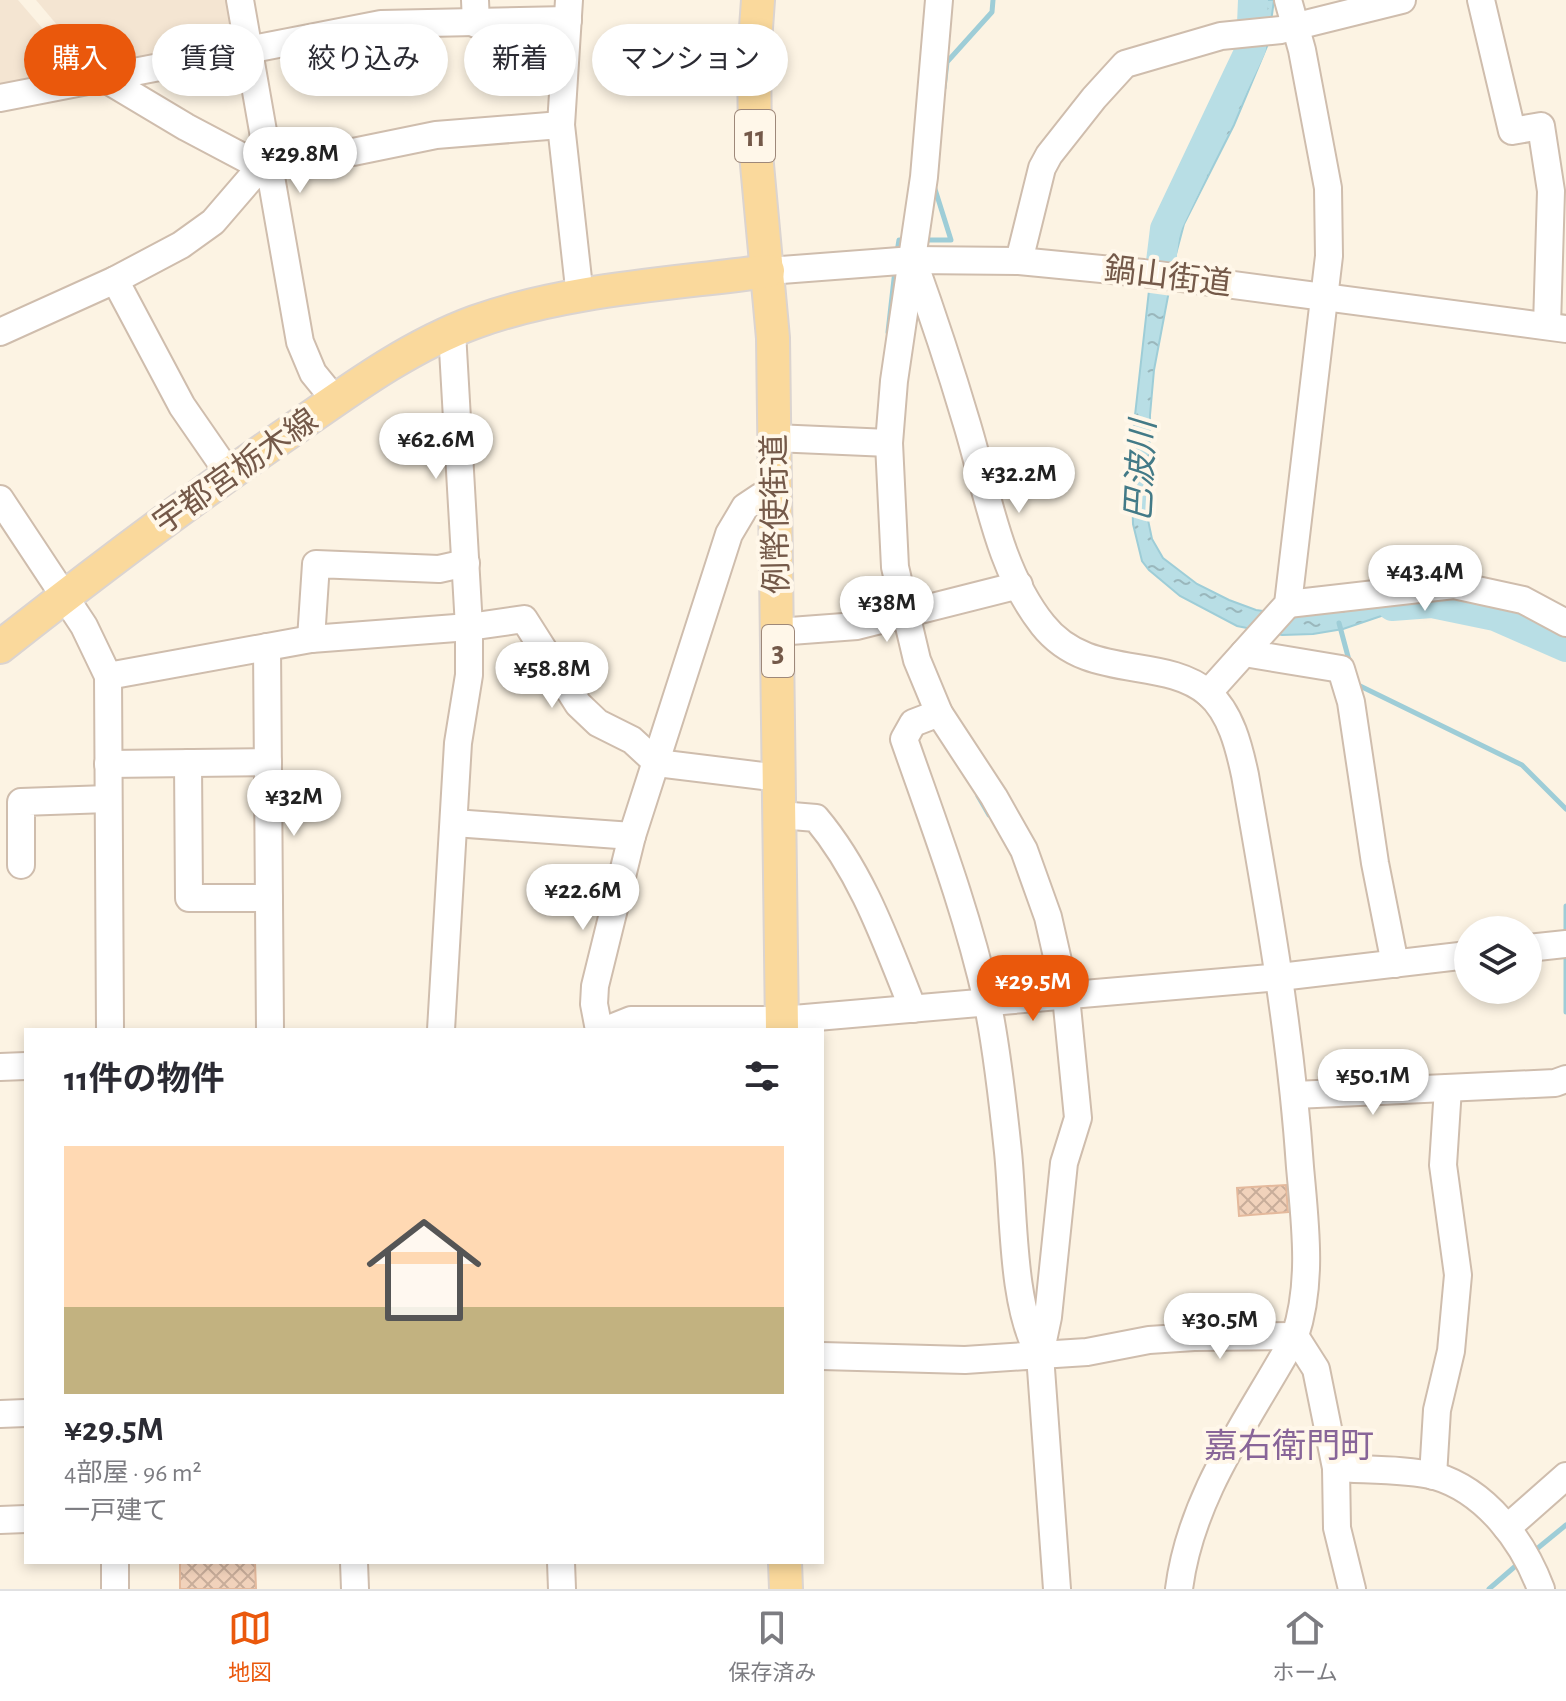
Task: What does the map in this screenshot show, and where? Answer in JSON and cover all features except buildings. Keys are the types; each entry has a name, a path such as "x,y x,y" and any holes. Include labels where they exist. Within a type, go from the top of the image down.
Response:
{"main road":[{"name":"例幣使街道","path":"758,0 754,56 755,143 772,308 782,1025"},
{"name":"宇都宮栃木線","path":"0,647 229,474 418,347 527,307 768,271"},
{"path":"785,1564 786,1589"}],"street":[{"path":"240,0 244,24"},
{"path":"939,0 924,177 894,381 889,443 895,567 917,660 939,713 987,785 1024,850 1048,917 1066,996 1078,1118 1064,1163 1048,1317 1040,1355 1057,1589"},
{"path":"1208,693 1286,606 1324,296 1330,223 1328,188 1288,28 1288,0"},
{"path":"1019,261 1042,168 1094,98 1125,64 1221,36 1288,28 1402,0"},
{"path":"1481,0 1512,131 1541,126 1551,191 1557,327"},
{"path":"264,48 381,24 475,12 569,10 561,125 580,297"},
{"path":"0,98 24,93"},
{"path":"134,96 254,163 269,164 353,152 436,135 561,125"},
{"path":"256,96 300,342 313,373 335,400"},
{"path":"0,332 115,280 181,245 213,222 250,179 269,164"},
{"path":"913,260 1005,553 1042,625 1077,653 1101,663 1182,679 1208,693 1225,715 1238,742 1280,977 1295,1095 1307,1282 1303,1313 1295,1336 1212,1479 1193,1524 1182,1562 1179,1589"},
{"name":"鍋山街道","path":"768,271 913,260 1019,261 1143,273 1557,327"},
{"path":"115,280 182,406 229,474"},
{"path":"441,1028 458,743 469,675 466,563 452,332"},
{"path":"774,438 889,443"},
{"path":"599,1028 594,1004 595,986 632,836 699,622 729,534 745,507 760,497 774,493"},
{"path":"0,499 65,596 98,651 108,676 110,1028"},
{"path":"311,639 316,564 439,569 466,563"},
{"path":"777,632 857,626 1019,585"},
{"path":"1286,606 1454,585 1523,600 1566,623"},
{"path":"108,676 311,639 469,627 524,619 578,704 598,723 632,740 657,763 780,778"},
{"path":"1251,645 1341,669 1351,702 1375,863 1395,964"},
{"path":"267,647 270,1028"},
{"path":"939,713 913,723 904,739 962,908 987,1002 1008,1150 1018,1276 1032,1342 1040,1355"},
{"path":"108,764 268,762"},
{"path":"188,763 189,898 269,898"},
{"path":"21,865 21,802 108,799"},
{"path":"780,815 816,818 834,839 867,894 913,1009"},
{"path":"454,823 632,836"},
{"path":"1542,947 1566,944"},
{"path":"611,1028 631,1020 782,1025 913,1009 1280,977 1454,957"},
{"path":"0,1067 24,1066"},
{"path":"1295,1095 1555,1083 1566,1079"},
{"path":"1433,1476 1437,1410 1451,1351 1458,1275 1443,1165 1448,1088"},
{"path":"824,1356 965,1360 1087,1352 1149,1340 1295,1336"},
{"path":"1295,1336 1316,1369 1336,1468 1337,1528 1352,1589"},
{"path":"0,1414 24,1413"},
{"path":"1336,1468 1433,1476 1463,1489 1502,1521 1531,1561 1541,1589"},
{"path":"1507,1528 1566,1476"},
{"path":"0,1520 24,1519"},
{"path":"115,1564 115,1589"},
{"path":"354,1564 355,1589"},
{"path":"561,1564 562,1589"}],"shaded area":[{"path":"0,0 18,0 39,24 24,24 24,84 0,89"},
{"path":"36,0 227,0 231,24 152,24 152,63 136,66 136,24 56,24"}],"water":[{"path":"1258,0 1274,0 1268,44 1234,125 1184,224 1176,254 1154,370 1150,415 1148,520 1152,539 1163,558 1197,584 1256,610 1293,615 1418,592 1493,595 1566,631 1566,650 1527,630 1466,606 1438,602 1393,612 1343,629 1313,634 1282,635 1237,626 1180,596 1142,561 1133,524 1131,451 1154,246 1166,229 1238,77 1254,32"}],"pier":[{"path":"1148,254 1179,258 1172,296 1143,292"}],"waterway":[{"path":"944,88 947,62 992,12 993,0"},
{"name":"巴波川","path":"1160,270 1165,229 1251,48 1253,0"},
{"path":"922,240 951,240 934,186"},
{"path":"897,252 899,240 908,240"},
{"path":"888,332 895,270"},
{"name":"巴波川","path":"1392,606 1432,603 1495,616 1566,647"},
{"path":"1339,623 1350,664"},
{"path":"1356,684 1522,765 1566,809"},
{"path":"978,796 989,815"},
{"path":"1566,906 1566,935"},
{"path":"1566,953 1566,1012"},
{"path":"1533,1552 1566,1525"},
{"path":"1489,1589 1519,1563"}],"district":[{"name":"嘉右衛門町","path":"1289,1445"}]}
